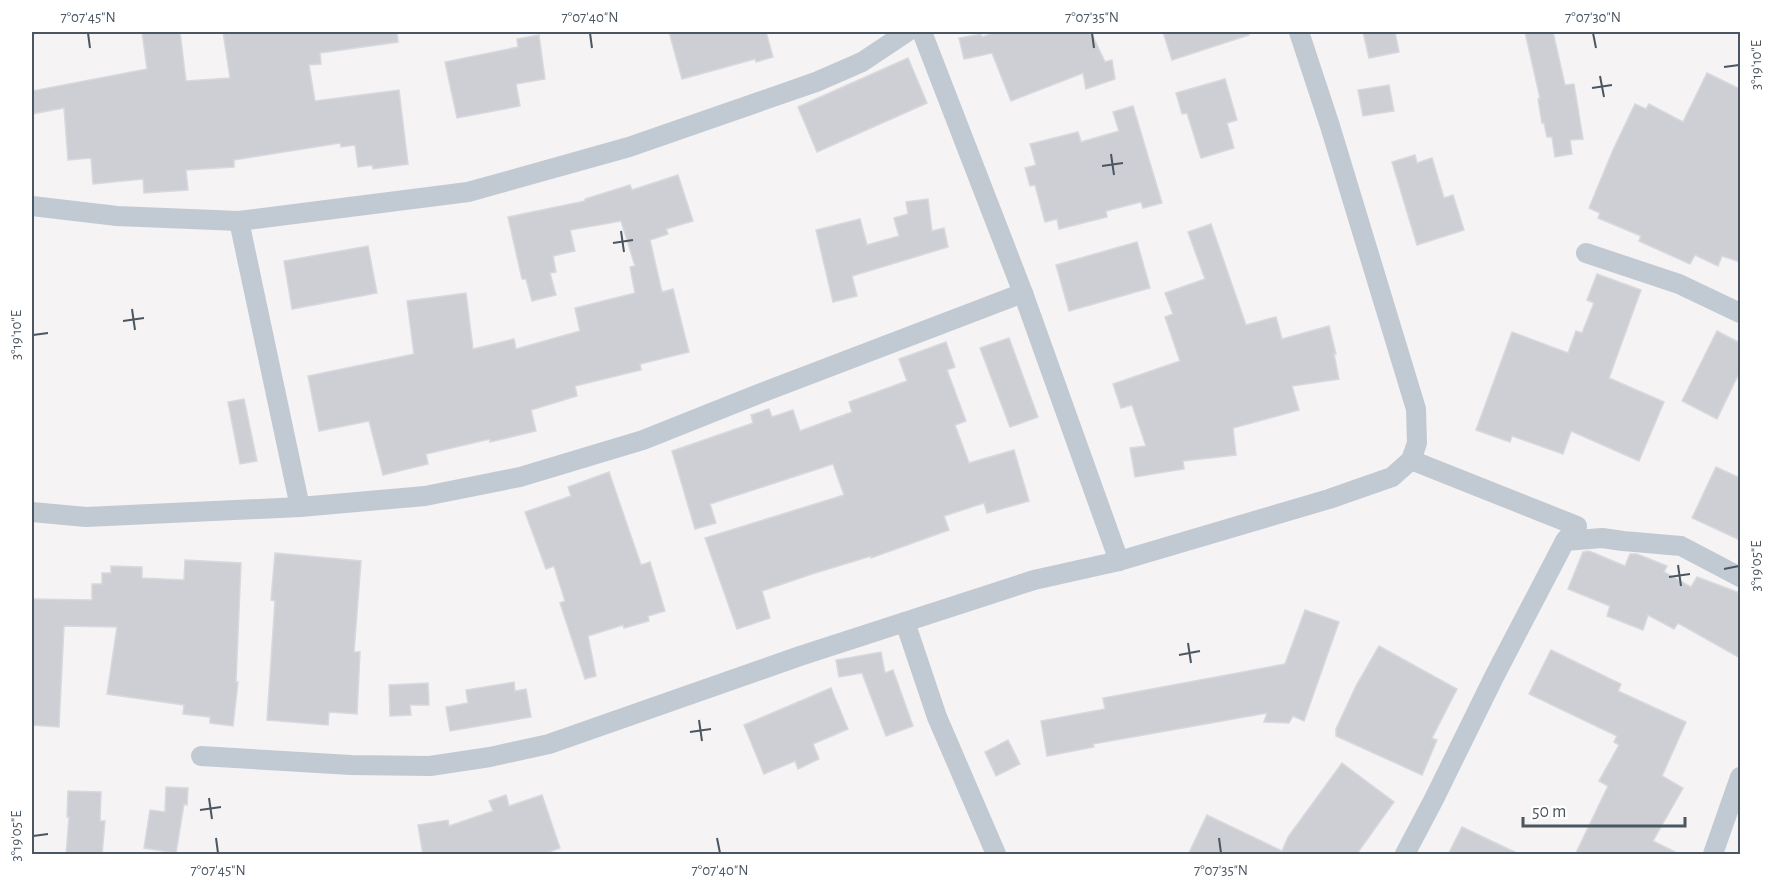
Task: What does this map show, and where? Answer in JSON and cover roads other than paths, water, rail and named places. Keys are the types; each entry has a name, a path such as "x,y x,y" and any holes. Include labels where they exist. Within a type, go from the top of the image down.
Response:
{"street":[{"path":"32,206 117,216 239,221 468,192 629,147 816,82 862,62 907,32"},
{"path":"922,32 1023,293 1119,561"},
{"path":"201,756 351,765 418,766 490,757 549,744 1034,580 1119,561 1329,500 1392,477 1411,460 1417,443 1416,409 1299,32"},
{"path":"239,221 300,507"},
{"path":"1586,253 1679,284 1740,313"},
{"path":"32,512 86,517 300,507 425,496 520,477 643,440 1023,293"},
{"path":"1405,855 1495,675 1565,541 1576,526 1411,460"},
{"path":"1565,541 1602,537 1623,542 1681,546 1740,577"},
{"path":"905,622 937,717 996,855"},
{"path":"1713,855 1740,777"}]}
